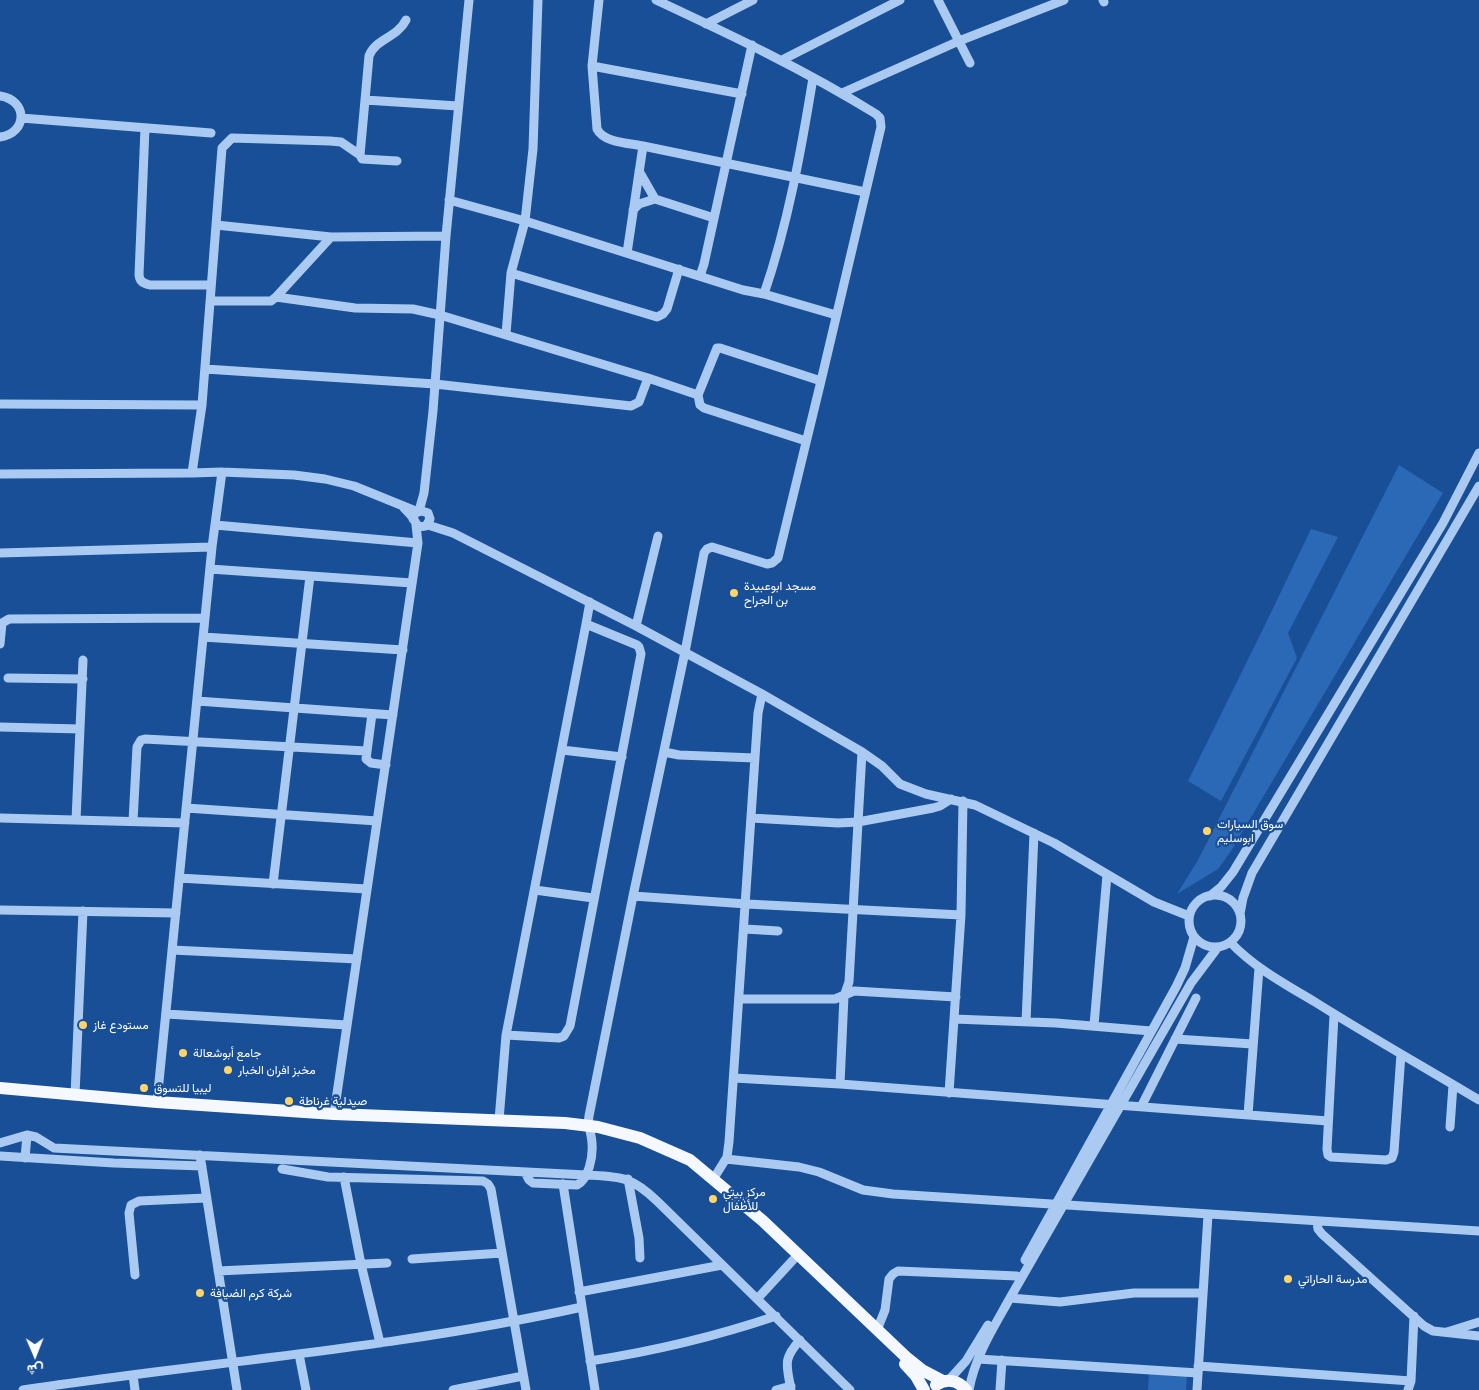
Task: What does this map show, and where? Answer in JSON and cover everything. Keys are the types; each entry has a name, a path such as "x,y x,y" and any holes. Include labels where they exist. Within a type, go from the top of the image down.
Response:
{"main road":[{"path":"0,1088 75,1096 334,1114 588,1125 640,1138 690,1160 714,1178 763,1221 877,1330 922,1370 945,1381 958,1383 968,1390"},
{"path":"679,1156 910,1368 924,1390"},
{"path":"930,1390 945,1381"}],"street":[{"path":"334,1114 422,518 435,384 449,200 469,0"},
{"path":"506,334 511,273 525,221 533,150 538,0"},
{"path":"599,0 592,66 597,129 600,135 726,164 864,192"},
{"path":"525,1172 533,1183 580,1184 586,1175 592,1152 588,1125 704,554 706,550 715,548 767,564 774,562 778,558 881,127 880,118 842,93 752,45 656,0"},
{"path":"706,24 753,0"},
{"path":"782,60 900,0"},
{"path":"938,0 970,63"},
{"path":"842,93 959,41 1064,0"},
{"path":"360,155 364,100 371,50 394,34 403,26 406,20"},
{"path":"700,276 752,45"},
{"path":"592,66 742,94"},
{"path":"764,294 772,271 796,177 813,78"},
{"path":"0,96 13,100 20,111 21,118 20,124 12,134 0,137"},
{"path":"364,100 458,106"},
{"path":"21,118 211,133"},
{"path":"145,128 138,275 140,280 150,285 211,285"},
{"path":"192,474 202,405 222,148 232,138 341,142 360,155 362,159 396,161"},
{"path":"627,253 643,146"},
{"path":"639,171 655,199"},
{"path":"634,210 639,204 655,199 714,218"},
{"path":"449,200 525,221 700,276 836,315"},
{"path":"216,225 331,237 446,236"},
{"path":"210,301 265,302 276,297 331,237"},
{"path":"511,273 657,317 667,309 679,269"},
{"path":"276,297 355,308 413,309 440,315 698,395"},
{"path":"806,441 704,408 700,405 698,395 717,348 821,380"},
{"path":"205,369 435,384 631,406 639,402 648,378"},
{"path":"0,404 202,405"},
{"path":"1210,896 1218,895 1232,901 1242,920 1239,933 1231,943 1218,948 1207,947 1194,937 1189,927 1189,916 1196,903 1210,896 1221,887 1233,872 1443,523 1479,453"},
{"path":"157,1102 212,547 222,472"},
{"path":"0,474 192,474 222,472 294,475 325,479 354,486 402,506 422,518 549,580 762,694 862,752 900,784 926,794 951,798 975,805 1034,833 1154,902 1189,916"},
{"path":"1240,914 1244,892 1252,872 1479,486"},
{"path":"215,525 418,544"},
{"path":"636,626 658,536"},
{"path":"0,553 212,547"},
{"path":"210,569 412,583"},
{"path":"273,884 310,576"},
{"path":"499,1120 506,1035 590,602"},
{"path":"0,644 2,623 9,619 205,618"},
{"path":"506,1035 553,1039 559,1038 568,1031 622,757 641,650 636,645 586,624"},
{"path":"203,638 403,650"},
{"path":"76,820 83,660"},
{"path":"8,678 82,679"},
{"path":"714,1178 726,1159 729,1142 747,904 755,758 759,707 762,694"},
{"path":"197,701 393,716"},
{"path":"372,714 366,759 369,763 386,765"},
{"path":"0,727 80,728"},
{"path":"133,821 138,743 145,739 366,751"},
{"path":"562,750 622,757"},
{"path":"664,752 679,755 755,758"},
{"path":"840,1084 844,996 849,982 854,910 862,752"},
{"path":"751,818 828,824 858,822 940,806 951,798"},
{"path":"949,1093 961,914 963,802"},
{"path":"186,808 377,821"},
{"path":"0,818 185,822"},
{"path":"1026,1022 1034,833"},
{"path":"1094,1025 1107,875"},
{"path":"179,878 367,889"},
{"path":"535,890 594,898"},
{"path":"633,896 854,910 961,914"},
{"path":"0,910 176,913"},
{"path":"75,1096 83,911"},
{"path":"745,929 778,931"},
{"path":"968,1390 978,1359 1110,1104 1186,968 1194,937"},
{"path":"1231,943 1259,968 1334,1015 1479,1100"},
{"path":"945,1381 961,1368 972,1353 1059,1205 1121,1105 1191,983 1218,948"},
{"path":"172,950 357,959"},
{"path":"1248,1115 1259,968"},
{"path":"740,999 835,999 854,991 956,997"},
{"path":"1141,1107 1196,998"},
{"path":"166,1014 347,1024"},
{"path":"1334,1015 1326,1152 1331,1158 1386,1160 1392,1158 1401,1054"},
{"path":"954,1019 1094,1025 1151,1032"},
{"path":"1175,1039 1253,1044"},
{"path":"734,1078 840,1084 1328,1121"},
{"path":"1450,1127 1453,1085"},
{"path":"25,1158 26,1135"},
{"path":"0,1143 26,1135 36,1137 54,1148 614,1176 628,1179 652,1197 758,1298 850,1390"},
{"path":"200,1155 237,1390"},
{"path":"0,1156 202,1166"},
{"path":"726,1159 799,1167 819,1172 863,1190 877,1193 1479,1231"},
{"path":"319,1161 319,1176"},
{"path":"282,1169 319,1176 486,1182 491,1189 526,1390"},
{"path":"344,1177 380,1343"},
{"path":"628,1179 639,1238 640,1258"},
{"path":"563,1184 595,1390"},
{"path":"135,1275 131,1205 138,1202 206,1198"},
{"path":"1197,1390 1208,1215"},
{"path":"1317,1222 1318,1229 1322,1234 1427,1328 1444,1333 1479,1336"},
{"path":"412,1259 502,1253"},
{"path":"758,1298 793,1260"},
{"path":"218,1271 387,1263"},
{"path":"579,1292 722,1265"},
{"path":"877,1330 885,1310 889,1279 898,1271 1017,1276"},
{"path":"1010,1298 1060,1302 1134,1293 1203,1293"},
{"path":"23,1390 59,1387 133,1375 380,1343 514,1322 582,1307"},
{"path":"590,1361 684,1344 730,1332 776,1316"},
{"path":"978,1359 1198,1370 1410,1385 1414,1316"},
{"path":"1444,1333 1479,1322"},
{"path":"776,1390 791,1388 787,1359 790,1351 800,1340"},
{"path":"299,1354 306,1390"},
{"path":"1000,1390 1002,1360"},
{"path":"133,1375 135,1390"},
{"path":"453,1390 523,1376"}],"shaded area":[{"path":"1399,465 1443,493 1231,851 1218,869 1177,894 1198,860"},
{"path":"1311,529 1338,537 1288,633 1297,658 1221,801 1188,781"},
{"path":"1149,1373 1187,1375 1186,1390 1148,1390"}],"place":[{"name":"مسجد ابوعبيدة بن الجراح","path":"734,593"},
{"name":"سوق السيارات ابوسليم","path":"1207,831"},
{"name":"مستودع غاز","path":"83,1025"},
{"name":"جامع أبوشعالة","path":"183,1053"},
{"name":"مخبز افران الخبار","path":"228,1070"},
{"name":"ليبيا للتسوق","path":"144,1088"},
{"name":"صيدلية غرناطة","path":"289,1101"},
{"name":"مركز بيتي للأطفال","path":"713,1199"},
{"name":"مدرسة الحاراتي","path":"1288,1279"},
{"name":"شركة كرم الضيافة","path":"200,1293"}]}
